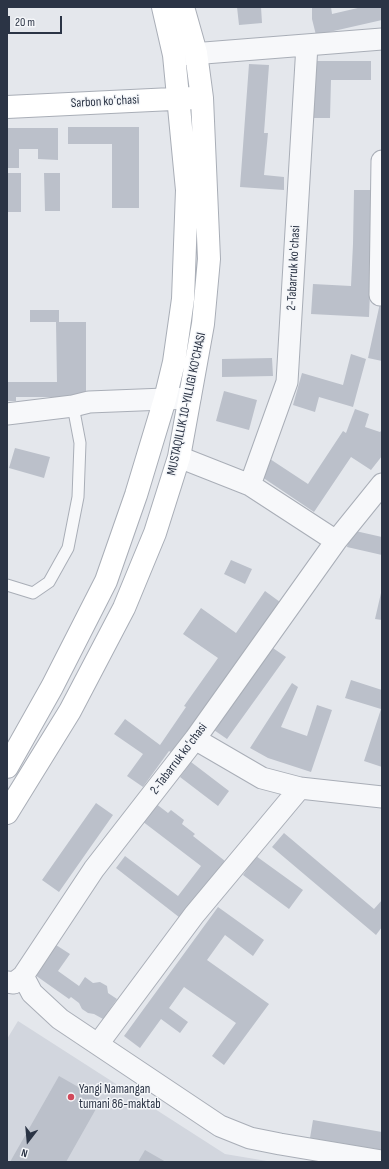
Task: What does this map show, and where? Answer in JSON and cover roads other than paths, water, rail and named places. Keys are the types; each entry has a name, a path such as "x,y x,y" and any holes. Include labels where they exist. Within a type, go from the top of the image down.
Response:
{"main road":[{"name":"MUSTAQILLIK 10-YILLIGI KO'CHASI","path":"7,766 52,687 106,581 136,495 165,399 174,362 183,299 187,190 174,55 163,7"},
{"name":"MUSTAQILLIK 10-YILLIGI KO'CHASI","path":"7,813 70,711 124,608 155,533 179,457 203,324 209,259 202,98 196,53 183,7"},
{"name":"Sarbon koʻchasi","path":"7,106 202,98"}],"street":[{"path":"174,55 382,39"},
{"name":"2-Tabarruk koʻchasi","path":"250,485 287,382 307,45"},
{"path":"380,295 382,161"},
{"path":"7,414 73,406 89,402 190,398"},
{"path":"179,457 250,485 336,541"},
{"name":"2-Tabarruk koʻchasi","path":"15,979 94,869 195,739 336,541 382,484"},
{"path":"195,739 262,778 300,788 382,797"},
{"path":"98,1044 194,915 300,788"},
{"path":"15,979 60,1019 220,1126 250,1138 382,1161"}],"lane":[{"path":"7,585 33,593 49,582 68,548 78,497 80,443 73,406"}],"place":[{"name":"Yangi Namangan tumani 86-maktab","path":"71,1097"}]}
